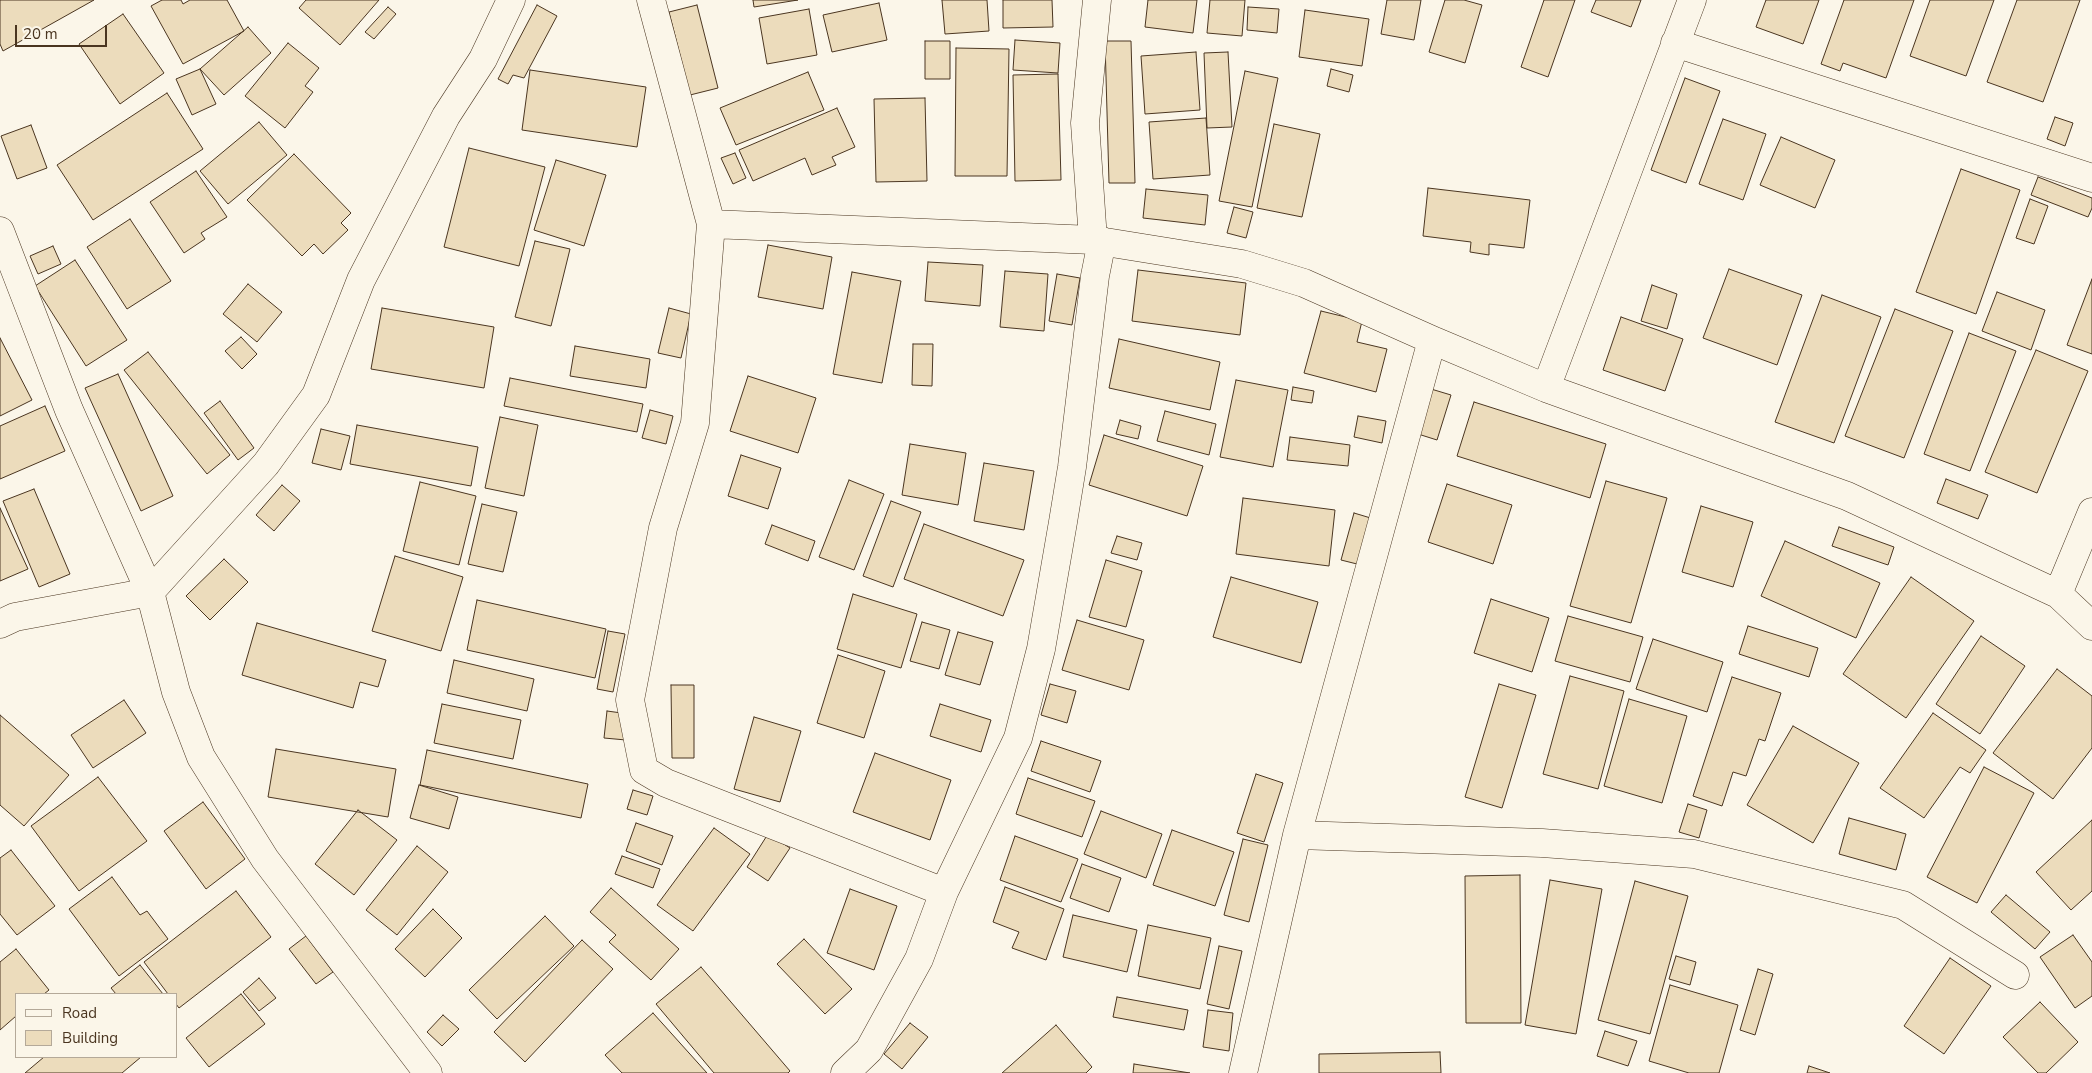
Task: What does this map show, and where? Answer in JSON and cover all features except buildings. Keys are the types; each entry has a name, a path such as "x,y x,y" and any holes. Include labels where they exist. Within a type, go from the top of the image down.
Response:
{"street":[{"path":"0,624 15,617 150,592 266,464 316,396 361,280 446,116 483,60 511,0"},
{"path":"651,0 711,224 695,423 663,528 630,700 644,770 666,783 944,892"},
{"path":"845,1073 869,1050 915,967 944,892 1018,738 1041,649 1072,467 1095,276 1098,241 1085,124 1098,0"},
{"path":"1546,388 1692,0"},
{"path":"1675,44 2092,178"},
{"path":"711,224 1098,241 1242,264 1304,283 1546,388 1847,496 2058,594 2092,626"},
{"path":"0,233 69,410 150,592 176,692 201,757 265,859 428,1073"},
{"path":"1244,1073 1297,835 1432,340"},
{"path":"2058,594 2092,512"},
{"path":"1297,835 1542,843 1694,854 1903,904 2015,974"}]}
